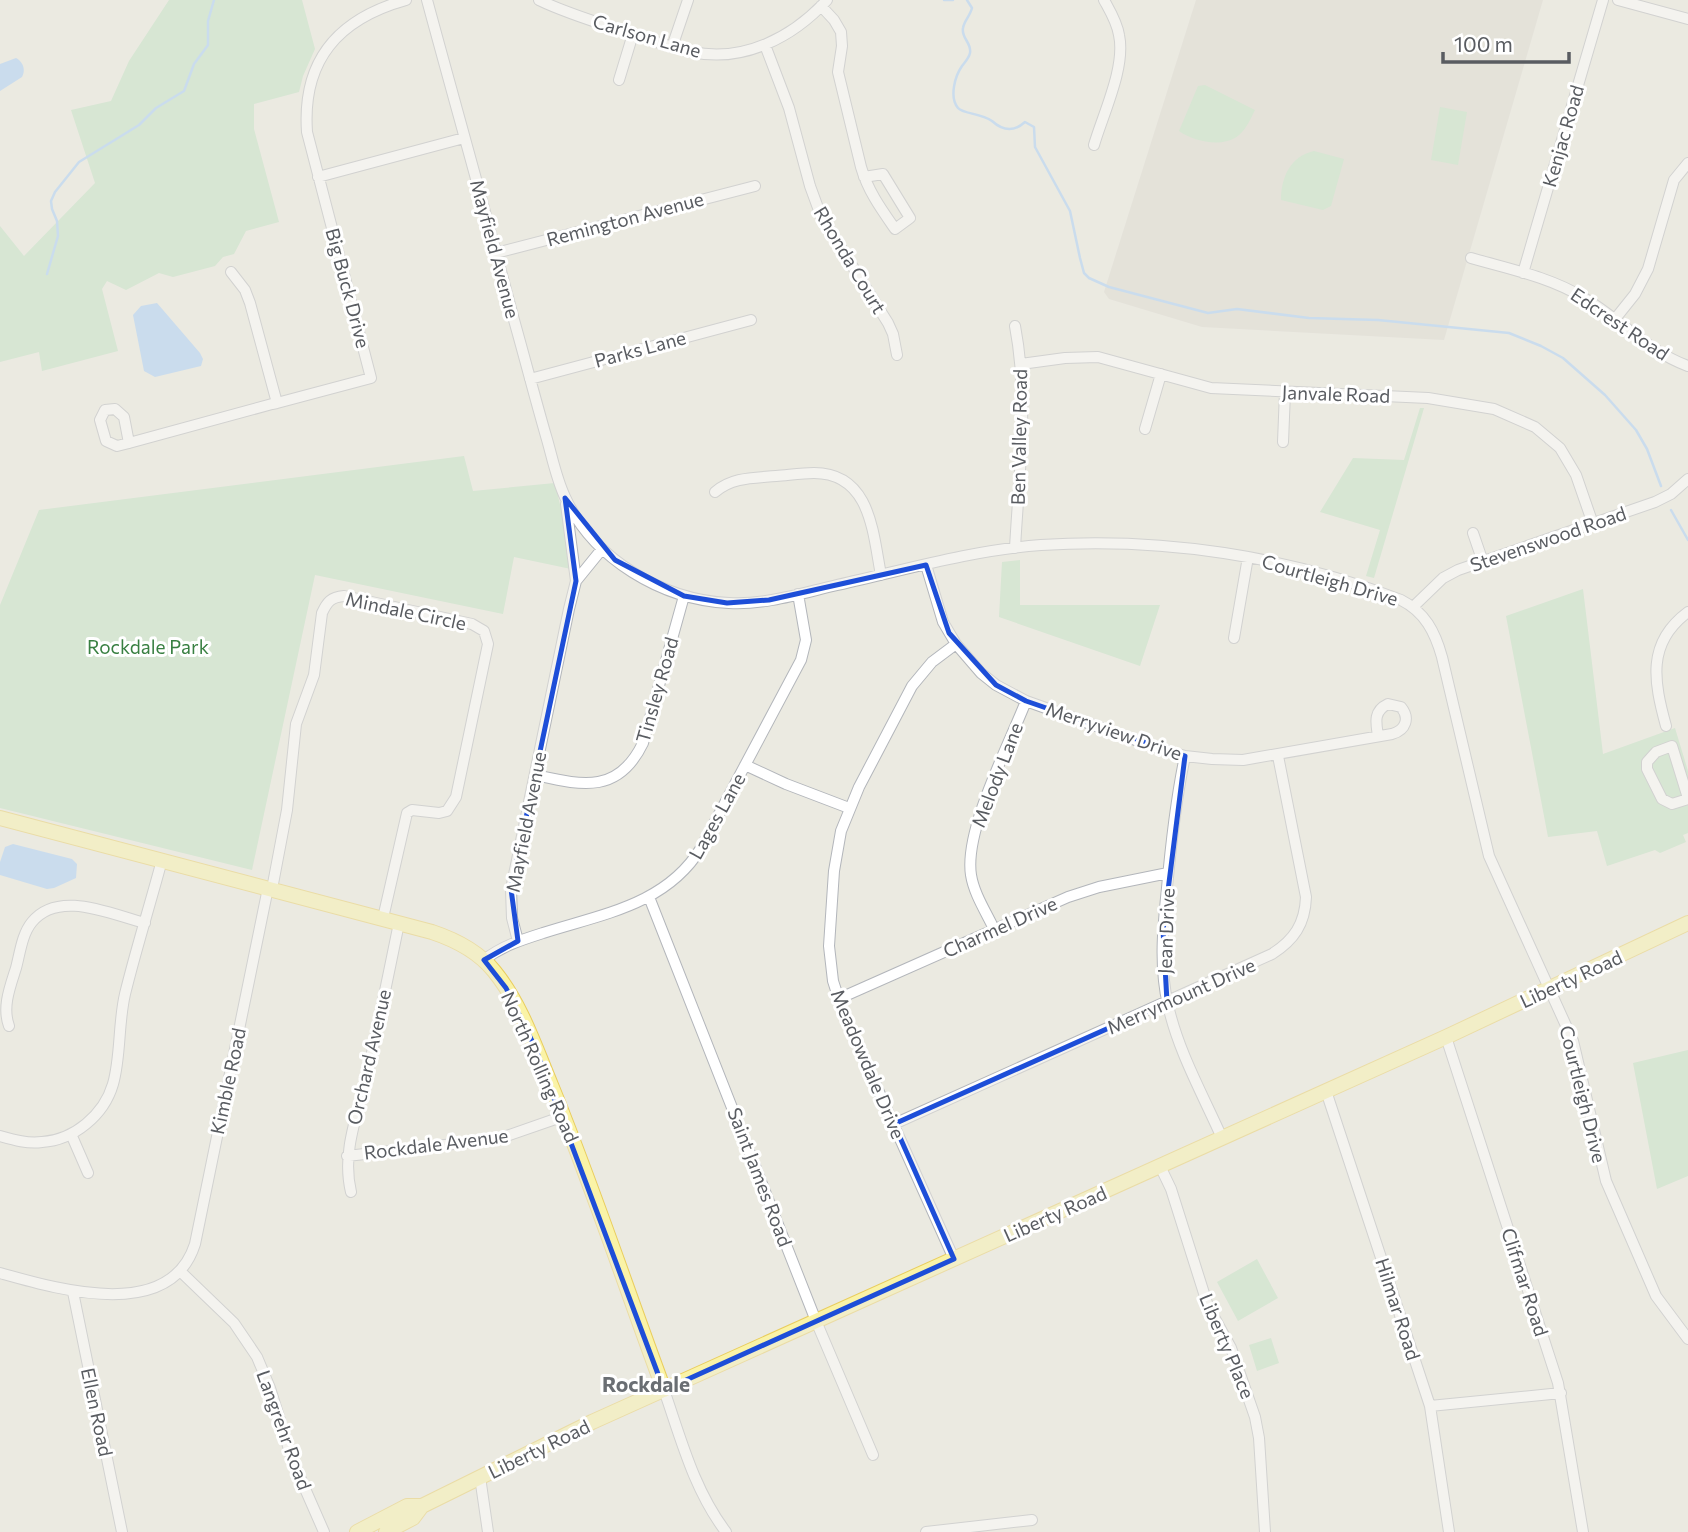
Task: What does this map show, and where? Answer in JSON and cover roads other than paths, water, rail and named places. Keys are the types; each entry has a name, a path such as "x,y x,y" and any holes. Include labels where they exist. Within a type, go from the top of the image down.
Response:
{"main road":[{"name":"North Rolling Road","path":"0,818 383,918 449,938 469,948 484,960 500,979 519,1013 564,1116 664,1390"},
{"name":"Liberty Road","path":"357,1532 407,1506 422,1506 664,1390 1446,1037 1688,923"},
{"name":"Liberty Road","path":"386,1532 413,1518 422,1506"}],"street":[{"name":"Big Buck Drive","path":"129,443 372,378 307,132 307,97 318,65 335,40 355,21 376,9 406,0"},
{"name":"Mayfield Avenue","path":"427,0 565,498 576,581 511,889 512,918 518,941"},
{"name":"Carlson Lane","path":"538,0 580,17 672,47 717,55 765,45 797,28 824,3"},
{"path":"672,47 688,0"},
{"path":"1094,145 1119,66 1121,49 1115,19 1104,0"},
{"name":"Kenjac Road","path":"1523,273 1602,0"},
{"path":"1618,0 1688,19"},
{"path":"824,3 841,32 838,72 864,177 871,194 895,229 910,218 883,174 864,177"},
{"path":"619,80 633,34"},
{"name":"Rhonda Court","path":"765,45 789,108 815,201 829,230 888,323 897,355"},
{"path":"318,177 464,138"},
{"path":"1615,320 1642,283 1674,180 1688,163"},
{"name":"Remington Avenue","path":"496,253 755,186"},
{"name":"Edcrest Road","path":"1471,258 1564,287 1598,306 1658,353 1688,366"},
{"path":"231,272 245,290 250,303 277,403"},
{"name":"Parks Lane","path":"530,379 751,320"},
{"name":"Ben Valley Road","path":"1015,326 1021,363 1023,415 1015,548"},
{"name":"Janvale Road","path":"1021,363 1065,358 1098,358 1211,388 1440,399 1494,409 1535,427 1560,448 1576,475 1593,524"},
{"path":"1145,429 1161,374"},
{"path":"1283,442 1285,392"},
{"path":"715,492 723,485 743,479 816,473 841,479 853,487 865,505 881,575"},
{"name":"Stevenswood Road","path":"1413,607 1443,578 1655,502 1671,494 1688,479"},
{"name":"Mayfield Avenue","path":"565,498 602,549 576,581"},
{"path":"1473,533 1483,562"},
{"name":"Courtleigh Drive","path":"602,549 636,575 684,596 727,603 746,603 798,594 1015,548 1098,543 1248,557 1321,574 1383,593 1413,607 1437,638 1489,856 1573,1041 1603,1171 1616,1209 1656,1296 1688,1339"},
{"path":"1234,638 1248,557"},
{"name":"Merryview Drive","path":"926,565 943,622 956,644 981,673 996,685 1026,701 1185,756 1243,761 1378,736"},
{"name":"Lages Lane","path":"484,960 498,949 518,941 649,897 673,882 688,867 746,765 804,651 805,630 798,594"},
{"name":"Mindale Circle","path":"270,888 287,810 296,724 314,675 322,613 326,605 331,599 344,596 472,624 484,631 488,643 456,797 447,811 439,813 412,810 407,813 383,918"},
{"name":"Tinsley Road","path":"535,775 576,784 589,784 612,778 630,765 643,743 684,596"},
{"path":"1666,726 1655,682 1658,656 1670,631 1688,612"},
{"name":"Meadowdale Drive","path":"954,1259 838,999 831,973 829,946 836,853 849,808 912,687 932,662 956,644"},
{"name":"Melody Lane","path":"994,929 972,878 971,846 981,813 1026,701"},
{"path":"1672,746 1688,799 1667,803 1662,799 1647,768 1647,762 1656,752 1672,746"},
{"name":"Jean Drive","path":"1185,756 1176,804 1162,948 1167,1002 1183,1050 1223,1138"},
{"name":"Merrymount Drive","path":"894,1124 1272,954 1291,940 1303,921 1306,897 1278,756"},
{"path":"746,765 786,784 849,808"},
{"path":"0,1136 43,1142 71,1134 94,1117 108,1097 113,1084 121,1012 162,860"},
{"name":"Charmel Drive","path":"838,999 1084,891 1168,873"},
{"name":"Kimble Road","path":"181,1272 195,1244 270,888"},
{"name":"Saint James Road","path":"649,897 873,1455"},
{"path":"9,1026 6,1018 8,997 23,941 33,921 40,914 51,908 70,905 145,923"},
{"name":"Orchard Avenue","path":"351,1192 347,1176 347,1156 374,1046 399,923"},
{"name":"Clifmar Road","path":"1446,1037 1561,1393 1583,1532"},
{"name":"Hilmar Road","path":"1326,1091 1430,1406 1449,1532"},
{"name":"Rockdale Avenue","path":"347,1156 498,1139 564,1116"},
{"path":"71,1134 89,1173"},
{"name":"Liberty Place","path":"1160,1166 1171,1189 1208,1306 1231,1348 1252,1408 1259,1438 1265,1532"},
{"path":"0,1273 73,1292 97,1294 138,1291 165,1283 181,1272"},
{"name":"Langrehr Road","path":"181,1272 234,1324 257,1357 270,1388 292,1459 324,1532"},
{"name":"Ellen Road","path":"73,1292 122,1532"},
{"name":"North Rolling Road","path":"664,1390 696,1482 713,1515 726,1532"},
{"path":"1430,1406 1561,1393"},
{"path":"480,1477 488,1532"},
{"path":"926,1532 1032,1520"}],"water":[{"path":"16,58 23,66 22,77 0,91 0,64"},
{"path":"157,303 200,353 203,359 201,366 155,377 144,371 133,315 141,306"},
{"path":"13,844 72,859 77,864 76,878 47,889 0,875 0,862 5,847"}],"waterway":[{"path":"47,274 58,236 51,201 55,192 79,162 139,125 156,108 184,91 194,64 208,45 208,21 214,0"},
{"path":"944,0 953,0"},
{"path":"967,0 972,8 963,32 970,53 955,81 955,103 960,110 988,118 1000,127 1013,129 1025,122 1034,127 1035,147 1070,211 1084,273 1089,278 1109,287 1208,313 1237,309 1309,318 1378,320 1509,333 1563,358 1605,395 1636,430 1647,449 1661,486"},
{"path":"1671,510 1688,540"}],"district":[{"name":"Rockdale","path":"646,1385"}],"park label":[{"name":"Rockdale Park","path":"148,647"}]}
